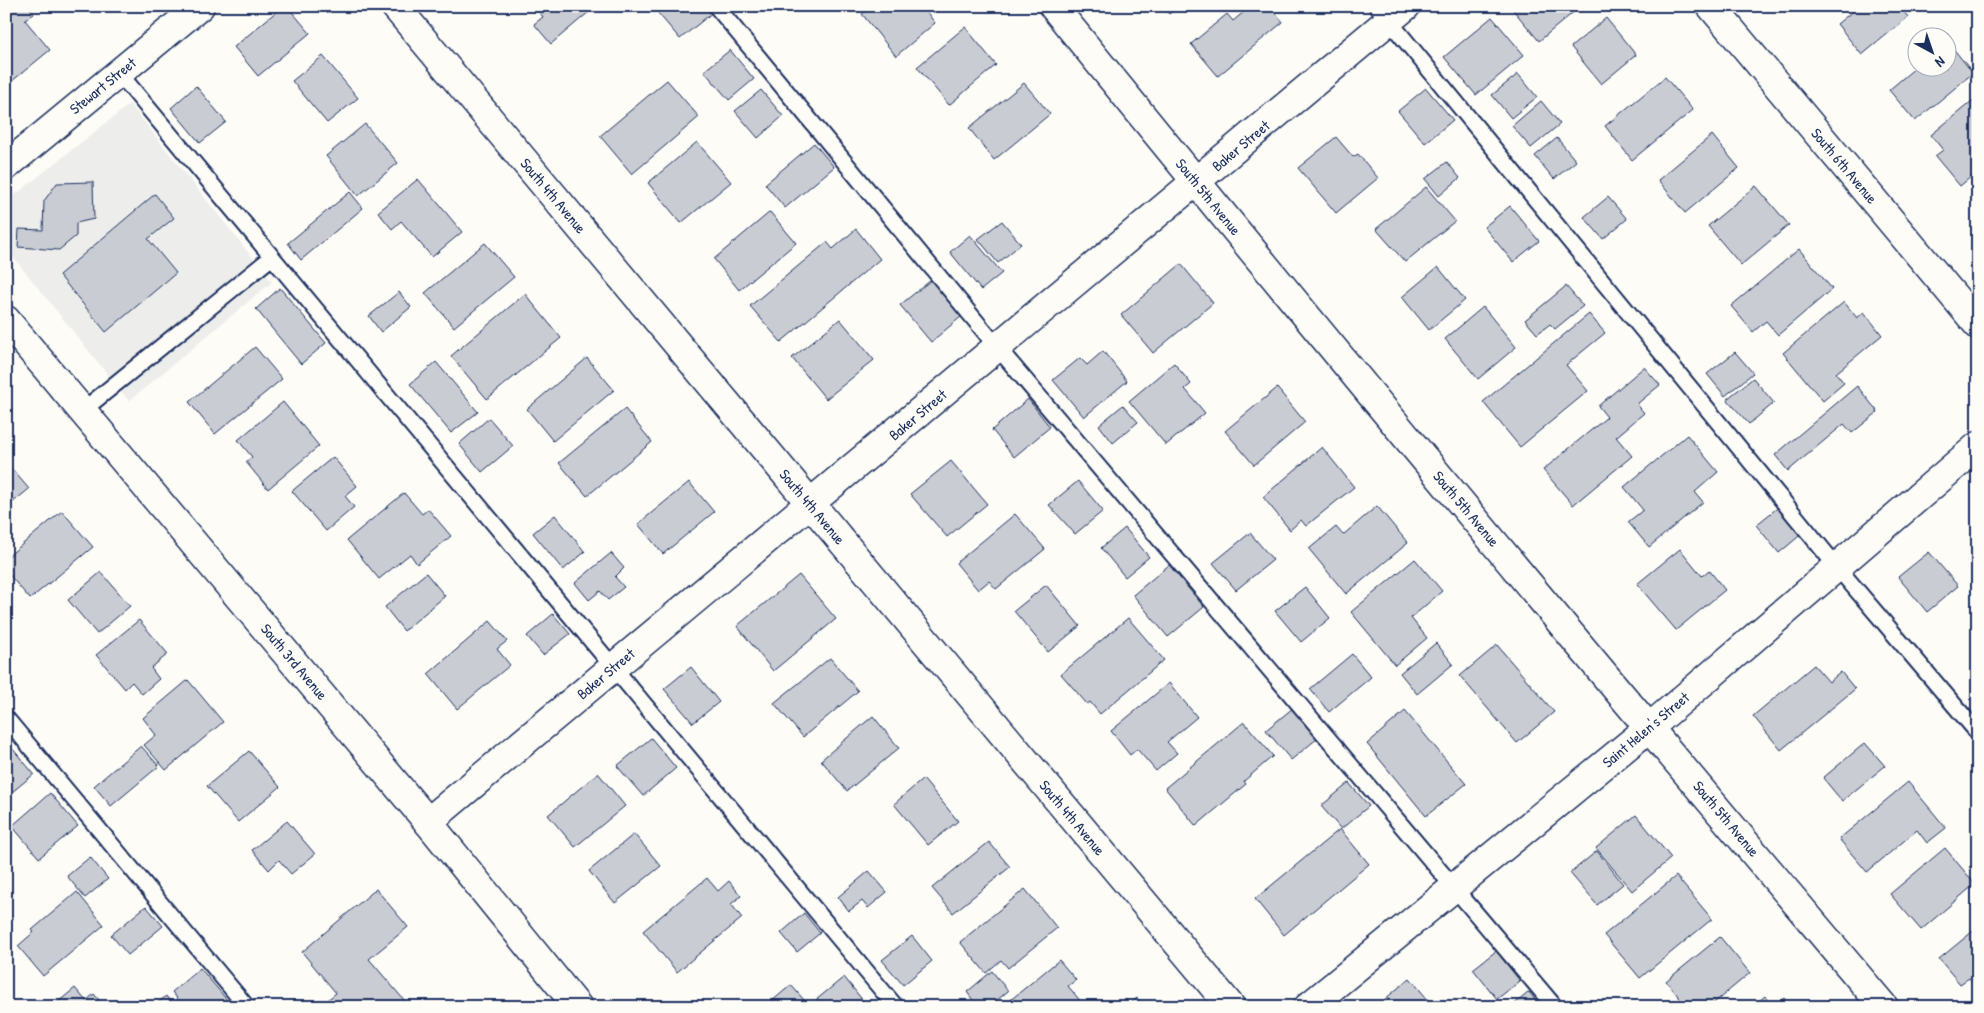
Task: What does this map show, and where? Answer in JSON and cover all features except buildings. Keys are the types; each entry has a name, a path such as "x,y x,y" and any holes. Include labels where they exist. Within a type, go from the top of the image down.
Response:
{"street":[{"name":"Stewart Street","path":"6,166 200,6"},
{"name":"South 4th Avenue","path":"395,6 1231,1007"},
{"name":"South 5th Avenue","path":"1053,6 1196,183 1648,728 1884,1007"},
{"name":"South 6th Avenue","path":"1711,6 1978,325"},
{"name":"Baker Street","path":"428,822 1196,183 1391,11"},
{"name":"South 3rd Avenue","path":"6,320 428,822 575,1006"},
{"name":"Saint Helen's Street","path":"1308,1007 1648,728 1978,446"}],"lane":[{"path":"716,6 998,348 1554,1007"},
{"path":"1391,11 1837,567 1978,733"},
{"path":"119,73 896,1007"},
{"path":"82,411 272,257"},
{"path":"6,718 247,1007"}],"shaded area":[{"path":"130,104 272,282 129,401 6,248 6,202"}]}
